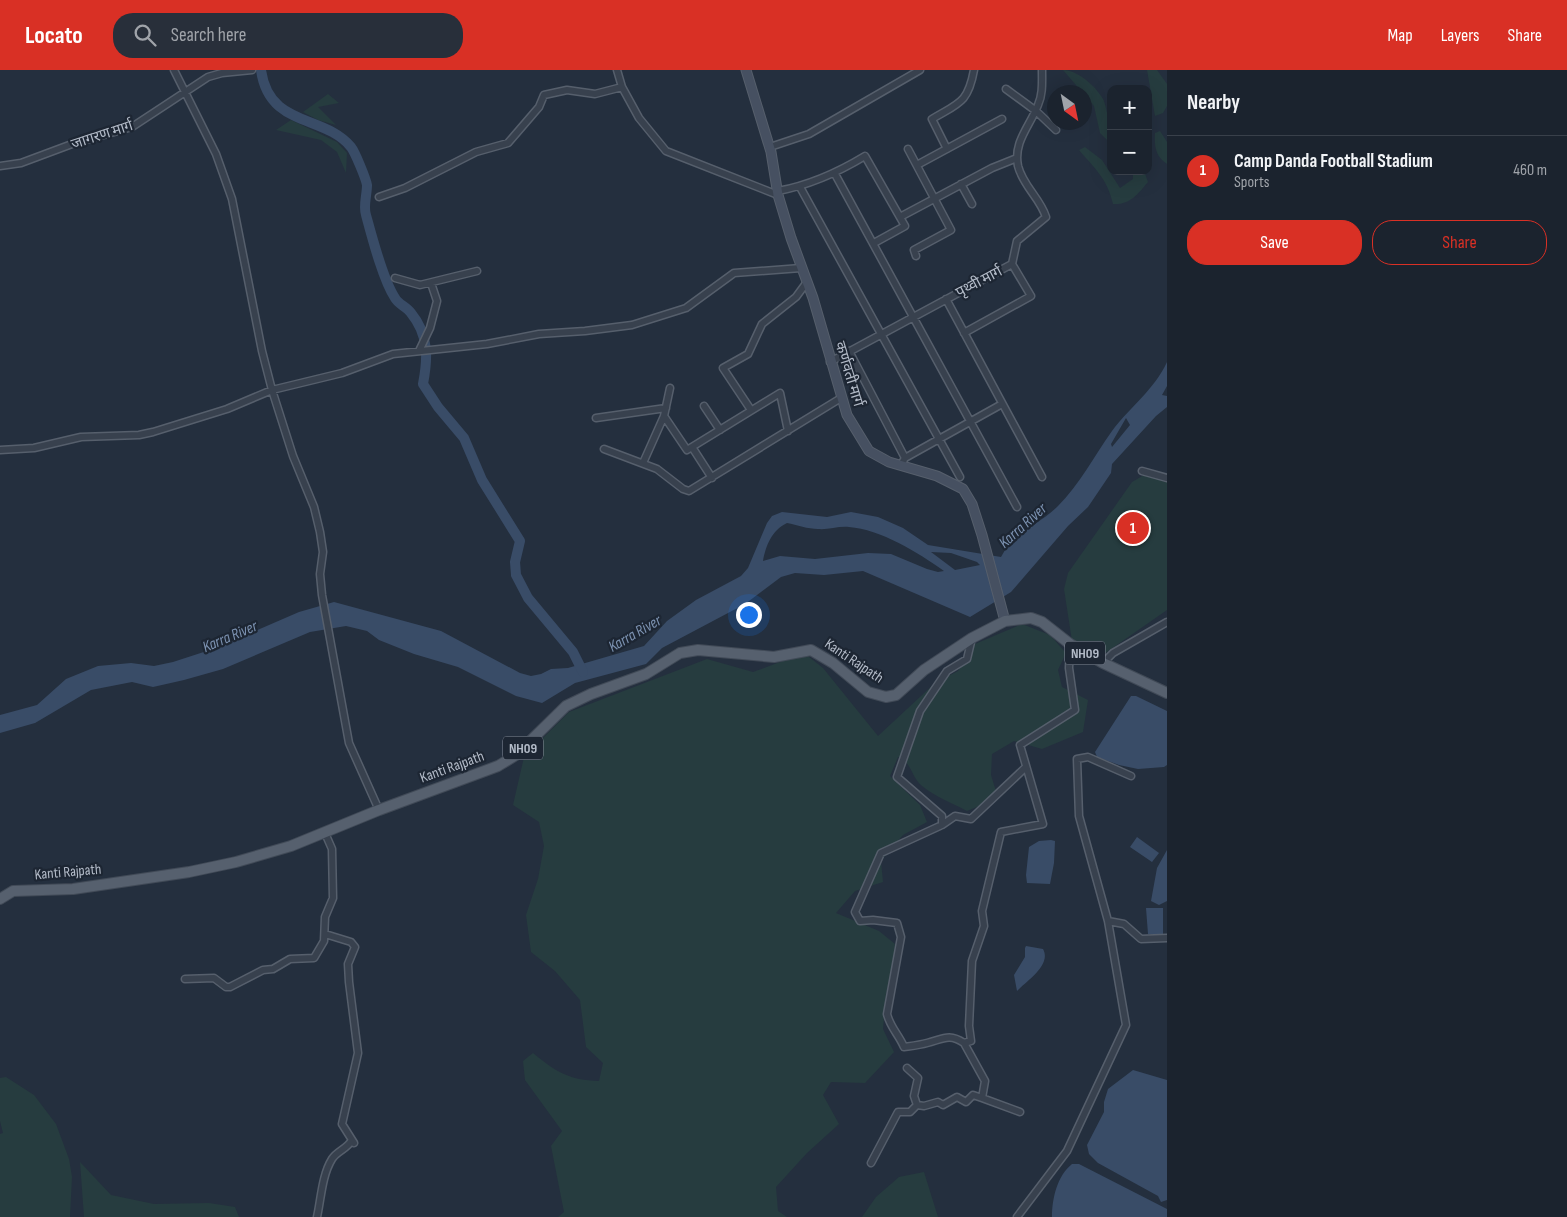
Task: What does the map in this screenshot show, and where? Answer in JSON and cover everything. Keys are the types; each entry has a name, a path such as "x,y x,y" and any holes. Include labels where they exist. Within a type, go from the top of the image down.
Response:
{"main road":[{"name":"कर्णवती मार्ग","path":"746,70 770,147 778,193 807,282 846,415 869,451 903,461 963,489 972,504 982,535 1005,621"},
{"name":"NH09","path":"1005,621 1031,618 1042,622 1070,644 1103,663 1167,693"},
{"name":"Kanti Rajpath","path":"0,899 13,891 73,889 189,872 236,862 325,833 379,810 498,766 516,755 566,706 591,694 646,674 680,653 698,650 774,657 811,650 833,663 868,692 886,697 896,696 924,670 972,638 1005,621"}],"street":[{"path":"174,70 216,154 232,199 272,390 293,456 314,507 320,532 323,552 320,574 322,595 349,744 379,810"},
{"name":"जागरण मार्ग","path":"0,166 21,163 72,144 132,127 185,94 208,77 222,73 252,70"},
{"path":"617,70 622,87 639,118 666,151 778,193 835,174 865,156 905,226 874,243"},
{"path":"770,147 809,134 920,70"},
{"path":"947,149 932,119 965,98 971,86 974,70"},
{"name":"पृथ्वी मार्ग","path":"830,362 1012,264 1017,242 1046,217 1043,208 1028,190 1021,175 1017,158 1020,138 1036,111 1041,94 1042,70"},
{"path":"379,197 406,188 476,152 508,143 539,107 544,96 567,90 595,94 622,87"},
{"path":"1006,89 1047,121"},
{"path":"917,165 1002,119"},
{"path":"908,149 951,230 914,250 916,256"},
{"path":"900,218 992,168 1017,158"},
{"path":"835,174 1017,507"},
{"path":"961,184 972,204"},
{"path":"800,187 960,477"},
{"path":"964,333 1031,296 1012,264"},
{"path":"0,450 34,448 81,437 139,435 153,432 211,415 272,390 342,373 393,354 487,344 539,334 585,332 632,325 686,308 734,273 801,268"},
{"path":"395,278 420,286 477,271"},
{"path":"751,410 723,368 748,354 762,324 796,297 807,282"},
{"path":"420,351 430,328 437,301 430,283"},
{"path":"946,299 1042,477"},
{"path":"849,351 903,461 1002,404"},
{"path":"643,464 664,416 670,388"},
{"path":"664,416 687,450 780,393 788,431"},
{"path":"604,449 657,469 683,489 689,491 841,398"},
{"path":"704,406 720,430"},
{"path":"596,418 666,408"},
{"path":"692,447 712,478"},
{"path":"1142,471 1167,478"},
{"path":"1103,663 1121,648 1167,622"},
{"path":"942,825 942,816 897,777 920,711 947,671 967,659 972,638"},
{"path":"964,1043 971,1041 969,1026 972,961 984,926 982,911 1001,832 1043,824 1020,746 1075,710 1069,668 1070,644"},
{"path":"1017,1217 1067,1151 1126,1024 1108,921 1079,816 1077,759 1088,757 1131,776"},
{"path":"982,1098 985,1081 964,1043 956,1037 944,1036 927,1043 904,1047 899,1036 890,1025 887,1014 901,937 897,923 873,920 860,921 855,912 882,853 942,825 955,816 971,819 1026,767"},
{"path":"185,978 214,978 226,987 230,987 264,970 273,969 290,959 314,958 321,947 325,934 325,918 333,898 332,850 325,833"},
{"path":"1108,921 1124,924 1141,939 1167,938"},
{"path":"317,1217 323,1184 332,1159 353,1141 342,1124 358,1053 348,964 355,947 352,942 325,934"},
{"path":"907,1068 918,1078 914,1096 917,1105"},
{"path":"917,1105 924,1106 938,1102 943,1105 957,1098 966,1102 973,1095 1020,1112"},
{"path":"871,1163 898,1112 910,1112 917,1105"}],"green space":[{"path":"1063,70 1080,75 1091,85 1076,85"},
{"path":"1147,70 1157,70 1167,84 1167,106 1163,113 1155,116 1152,85 1150,85"},
{"path":"1092,86 1103,99 1106,108 1107,140 1100,133 1092,104"},
{"path":"328,94 339,103 318,107 336,125 318,120 303,112"},
{"path":"291,120 337,142 347,153 346,173 337,152 321,140 276,130"},
{"path":"1160,131 1167,142 1167,164 1160,158 1155,147 1155,133"},
{"path":"1085,147 1102,160 1107,168 1107,175 1112,175 1120,188 1133,179 1133,175 1145,175 1148,182 1129,201 1113,204 1104,180 1079,150"},
{"path":"1144,475 1167,482 1167,610 1101,656 1072,641 1064,589 1068,573 1132,482"},
{"path":"1022,624 1050,635 1066,653 1058,670 1062,687 1088,700 1083,732 1042,749 1014,741 992,754 991,775 998,798 967,811 927,790 918,782 906,762 898,757 890,776 920,805 927,822 903,835 881,861 883,882 855,891 836,913 879,931 895,944 892,975 886,994 883,1029 894,1052 865,1083 831,1082 823,1095 839,1124 807,1153 776,1187 778,1211 787,1217 558,1217 564,1212 551,1146 562,1131 525,1080 523,1061 533,1053 563,1074 579,1079 599,1081 603,1063 586,1047 580,1000 555,971 531,952 526,915 538,879 544,846 539,822 513,805 524,757 569,712 707,659 753,672 804,653 823,668 878,736 935,683 958,671 975,644"},
{"path":"6,1077 34,1095 56,1124 69,1159 72,1177 70,1217 0,1217 0,1134 3,1133 0,1121 0,1078"},
{"path":"80,1162 111,1195 154,1204 209,1203 235,1207 239,1217 84,1217"},
{"path":"924,1172 938,1217 862,1217 876,1197 899,1177"}],"water":[{"path":"1167,362 1167,386 1162,395 1167,396 1167,407 1156,416 1112,464 1111,473 1088,507 1068,526 1011,592 970,617 863,571 824,575 795,573 781,577 745,604 662,648 646,664 575,683 542,703 516,696 458,667 414,654 379,640 367,631 346,626 310,632 223,669 184,680 153,687 132,682 91,690 35,723 0,733 0,715 37,705 66,679 98,666 131,663 154,666 173,662 216,648 299,612 334,602 441,631 520,673 531,676 551,669 568,668 644,646 667,621 696,600 741,576 748,568 767,523 772,516 782,512 827,517 851,512 878,517 903,528 928,545 1001,557 1013,541 1051,513 1066,497 1112,431 1149,390","holes":["1126,418 1130,425 1112,447 1111,444","787,523 814,529 845,527 873,532 899,543 944,571 938,572 927,569 891,554 868,553 815,559 780,556 763,561 771,539","931,552 951,553 977,562 980,565 955,570"]},
{"path":"1131,696 1136,696 1167,711 1167,765 1164,767 1138,769 1097,757 1095,752"},
{"path":"1137,837 1159,853 1152,862 1130,847"},
{"path":"1039,841 1055,841 1054,863 1050,884 1027,883 1029,847"},
{"path":"1167,850 1167,901 1159,905 1151,901 1157,868"},
{"path":"1146,908 1163,908 1163,934 1148,934"},
{"path":"1026,946 1043,949 1044,961 1037,972 1017,991 1014,975 1025,957"},
{"path":"1133,1070 1167,1080 1167,1200 1161,1202 1158,1196 1098,1163 1089,1154 1087,1145 1104,1112 1104,1102 1108,1089"},
{"path":"1072,1164 1079,1164 1167,1209 1167,1217 1052,1217 1056,1188"}],"waterway":[{"path":"261,70 266,89 275,102 299,118 327,129 340,137 353,150 367,185 365,212 386,281 396,300 417,321 424,338 426,365 423,384 438,407 464,438 482,480 520,541 515,562 516,575 528,598 573,652 583,672"}],"place":[{"name":"Camp Danda Football Stadium","path":"1133,528"}],"water label":[{"name":"Karra River","path":"1023,526"},
{"name":"Karra River","path":"635,634"},
{"name":"Karra River","path":"230,637"}]}
